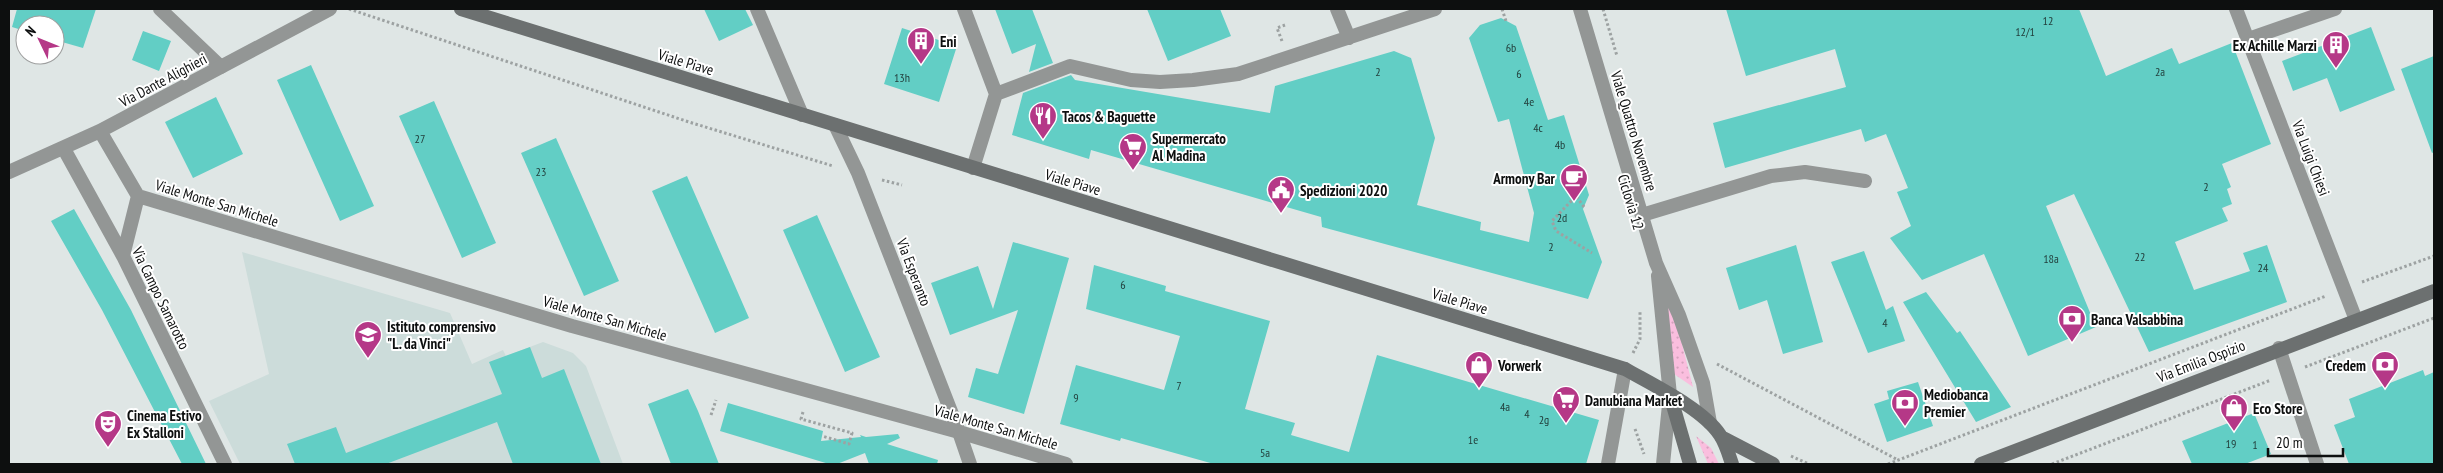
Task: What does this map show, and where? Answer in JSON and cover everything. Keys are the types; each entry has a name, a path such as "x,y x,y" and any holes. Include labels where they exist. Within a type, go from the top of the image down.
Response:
{"main road":[{"name":"Viale Piave","path":"461,9 1625,369 1670,395 1710,423 1721,436"},
{"name":"Via Emilia Ospizio","path":"1981,464 2279,348 2434,291"},
{"path":"1670,395 1690,464"},
{"path":"1721,436 1732,464"},
{"path":"1721,436 1773,464"}],"street":[{"path":"160,9 222,67"},
{"name":"Via Dante Alighieri","path":"9,172 100,132 330,9"},
{"path":"758,9 802,115"},
{"path":"964,9 996,94 973,168"},
{"path":"1337,9 1349,38"},
{"path":"996,94 1070,66 1131,80 1160,82 1238,74 1435,9"},
{"name":"Viale Quattro Novembre","path":"1580,9 1656,263 1704,383 1710,423"},
{"name":"Via Luigi Chiesi","path":"2236,9 2356,320"},
{"path":"2248,39 2335,9"},
{"name":"Via Esperanto","path":"835,125 858,173 970,464"},
{"name":"Viale Monte San Michele","path":"100,132 138,196 572,326 959,432 1066,464"},
{"name":"Via Campo Samarotto","path":"64,149 123,256 225,464"},
{"path":"1642,215 1771,176 1805,172 1865,181"},
{"name":"Viale Monte San Michele","path":"123,256 138,196"},
{"name":"Viale Quattro Novembre","path":"1656,263 1670,395 1663,464"},
{"path":"2279,348 2317,464"},
{"path":"1608,464 1625,369"}],"path":[{"path":"348,9 689,122 902,186"},
{"path":"1502,9 1506,21"},
{"path":"1277,28 1285,25"},
{"path":"1584,207 1576,196 1552,221 1556,231 1592,253"},
{"path":"1888,464 2434,256"},
{"path":"1625,369 1640,339 1640,304"},
{"path":"2052,464 2434,318"},
{"path":"1640,339 1664,344"},
{"path":"1693,355 1713,362 1898,460"},
{"path":"711,415 716,400"},
{"path":"803,412 801,419 852,434 849,444 822,436"}],"shaded area":[{"name":"Istituto comprensivo \"L. da Vinci\"","path":"242,252 450,313 472,364 503,350 506,356 543,342 573,353 586,366 623,464 240,464 209,401 269,374"},
{"path":"1664,295 1676,321 1693,387 1674,374"},
{"path":"1696,436 1711,448 1719,464 1708,464"}],"building":[{"path":"17,9 96,9 83,48 65,43 65,15 15,15"},
{"path":"704,9 745,9 753,25 719,41"},
{"path":"995,9 1032,9 1053,63 1029,72 1036,44 1012,54"},
{"path":"1147,9 1220,9 1231,36 1168,61"},
{"path":"1726,9 2079,9 2106,76 2172,48 2179,64 2232,43 2271,144 2222,164 2231,187 2227,189 2232,204 2222,208 2228,221 2175,242 2194,290 2250,271 2243,253 2267,245 2287,302 2149,352 2074,194 2046,206 2096,327 2028,356 1984,254 1922,280 1890,238 1911,226 1897,192 1908,188 1886,134 1865,142 1861,129 1725,168 1713,123 1846,87 1835,49 1746,76"},
{"path":"15,16 15,28 12,27"},
{"path":"1501,18 1516,26 1548,120 1564,115 1589,195 1583,209 1602,262 1588,299 1322,227 1321,217 1091,150 1089,159 1012,135 1023,93 1071,75 1075,80 1270,113 1275,86 1394,51 1411,58 1435,138 1417,205 1481,222 1480,230 1529,242 1534,213 1509,119 1498,122 1469,38 1480,25"},
{"name":"Ex Achille Marzi","path":"2371,27 2395,90 2340,112 2327,78 2293,91 2282,61"},
{"name":"Eni","path":"902,28 957,46 939,102 884,84"},
{"path":"143,31 171,41 159,71 132,60"},
{"path":"2434,56 2434,152 2432,153 2401,69"},
{"path":"311,65 374,206 340,221 277,80"},
{"path":"216,97 243,154 193,178 165,122"},
{"path":"434,101 496,243 462,258 399,116"},
{"path":"556,138 619,281 584,296 521,153"},
{"path":"687,176 749,318 715,333 652,191"},
{"path":"74,209 131,310 206,464 182,464 102,310 51,221"},
{"path":"817,215 880,357 845,372 783,230"},
{"path":"1013,242 1069,258 1024,414 968,397 976,368 998,374 1018,310 950,335 931,283 978,266 993,309"},
{"path":"1796,245 1823,342 1783,354 1767,300 1739,310 1726,268"},
{"path":"1864,251 1886,310 1893,306 1905,341 1868,353 1831,262"},
{"path":"1094,265 1166,286 1165,291 1270,321 1245,409 1295,423 1291,435 1349,452 1377,355 1599,420 1586,464 1214,464 1121,438 1120,441 1060,424 1076,365 1164,390 1180,336 1086,309"},
{"path":"1926,292 1957,333 1960,331 2011,407 1976,422 1903,302"},
{"path":"530,347 542,378 564,369 601,464 513,464 497,422 386,464 295,464 287,444 336,427 346,453 502,394 489,362"},
{"path":"2423,370 2425,376 2434,372 2434,464 2349,464 2334,425 2355,417 2349,399"},
{"path":"1918,382 1933,426 1887,442 1874,404 1889,399 1887,391"},
{"path":"688,389 719,464 671,464 648,404"},
{"path":"728,403 823,431 821,441 861,437 860,435 866,437 898,434 900,438 887,444 938,460 937,464 869,464 865,453 837,464 829,464 720,431"},
{"path":"2254,413 2271,454 2245,464 2192,464 2182,441"}],"place":[{"name":"Eni","path":"921,65"},
{"name":"Ex Achille Marzi","path":"2336,69"},
{"name":"Tacos & Baguette","path":"1043,140"},
{"name":"Supermercato Al Madina","path":"1133,171"},
{"name":"Armony Bar","path":"1574,202"},
{"name":"Spedizioni 2020","path":"1281,214"},
{"name":"Banca Valsabbina","path":"2072,343"},
{"name":"Istituto comprensivo \"L. da Vinci\"","path":"368,359"},
{"name":"Vorwerk","path":"1479,389"},
{"name":"Credem","path":"2385,389"},
{"name":"Danubiana Market","path":"1566,424"},
{"name":"Mediobanca Premier","path":"1905,427"},
{"name":"Eco Store","path":"2234,432"},
{"name":"Cinema Estivo Ex Stalloni","path":"108,448"}]}
